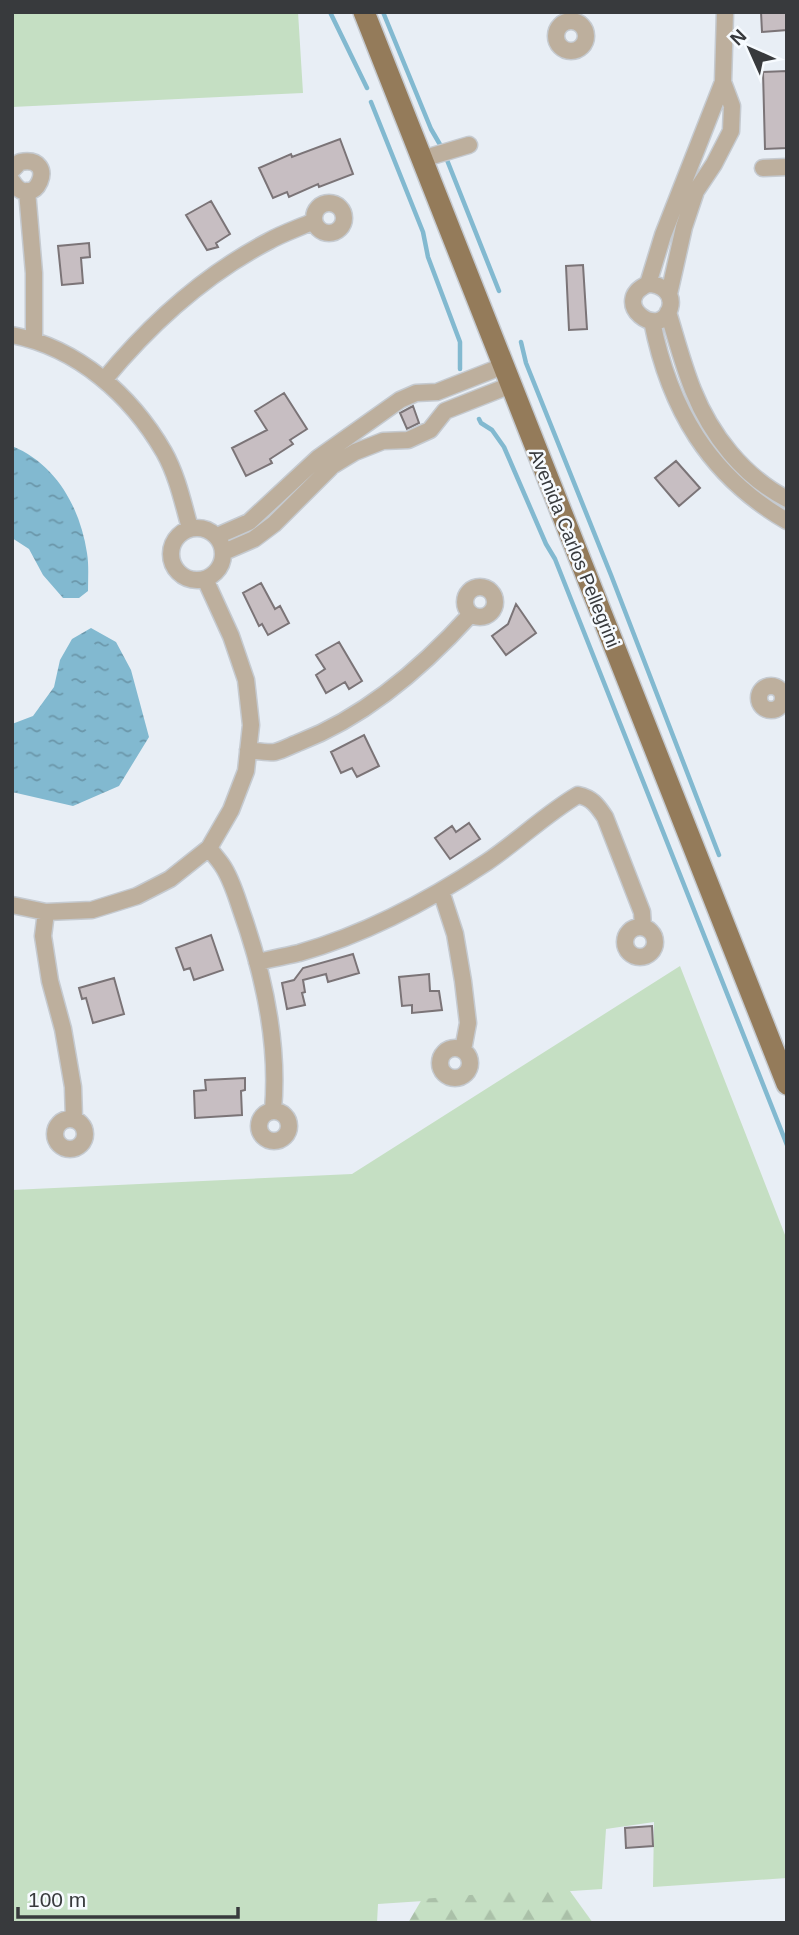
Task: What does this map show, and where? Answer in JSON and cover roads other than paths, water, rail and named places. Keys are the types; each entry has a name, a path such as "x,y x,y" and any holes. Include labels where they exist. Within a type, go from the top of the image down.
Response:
{"main road":[{"name":"Avenida Carlos Pellegrini","path":"364,12 787,1084"}],"street":[{"path":"723,82 733,106 731,131 696,191 684,227 669,294 668,312 658,320 641,318 634,308 634,302 638,291 648,284 663,236 723,82 725,12"},
{"path":"422,159 470,145"},
{"path":"12,170 25,160 38,166 42,175 36,188 27,191 17,188 12,181"},
{"path":"763,168 787,167"},
{"path":"27,191 34,273 34,339"},
{"path":"104,380 130,348 161,317 193,291 269,240 314,221"},
{"path":"648,284 660,286 669,294"},
{"path":"668,312 693,390 719,439 749,472 787,499"},
{"path":"652,321 672,394 694,435 727,476 762,506 787,521"},
{"path":"12,335 34,339 66,353 104,380 135,409 165,454 190,528"},
{"path":"217,536 249,522 318,458 400,400 416,393 437,392 507,375"},
{"path":"223,552 254,539 274,524 332,467 383,441 408,440 430,430 445,411 507,375"},
{"path":"437,392 445,411"},
{"path":"372,419 383,441"},
{"path":"203,527 217,536 222,544 223,561 213,575 197,580 180,574 174,568 170,550 178,535 190,528 203,527"},
{"path":"12,905 46,912 92,910 137,896 170,879 209,848 231,810 246,771 251,725 246,680 231,636 205,579"},
{"path":"248,750 273,752 323,733 371,705 421,665 471,614"},
{"path":"257,962 299,953 348,936 441,891 488,862 578,795 588,797 604,817 642,912 643,928"},
{"path":"209,848 223,866 234,890 257,962 276,1080 273,1110"},
{"path":"441,891 455,934 463,981 468,1023 463,1049"},
{"path":"46,912 43,936 73,1087 74,1119"}],"water":[{"path":"12,446 28,454 53,476 79,519 87,553 88,591 79,598 63,598 43,575 29,549 12,538"},
{"path":"91,628 116,642 131,670 149,737 119,786 73,806 12,792 12,724 33,716 54,687 60,660 72,639"}],"waterway":[{"path":"330,12 367,88"},
{"path":"383,12 431,129 442,148"},
{"path":"371,102 423,232 428,257 460,342 460,369"},
{"path":"447,160 499,291"},
{"path":"521,342 526,363 719,855"},
{"path":"479,419 492,430 504,447 555,559 787,1145"}]}
